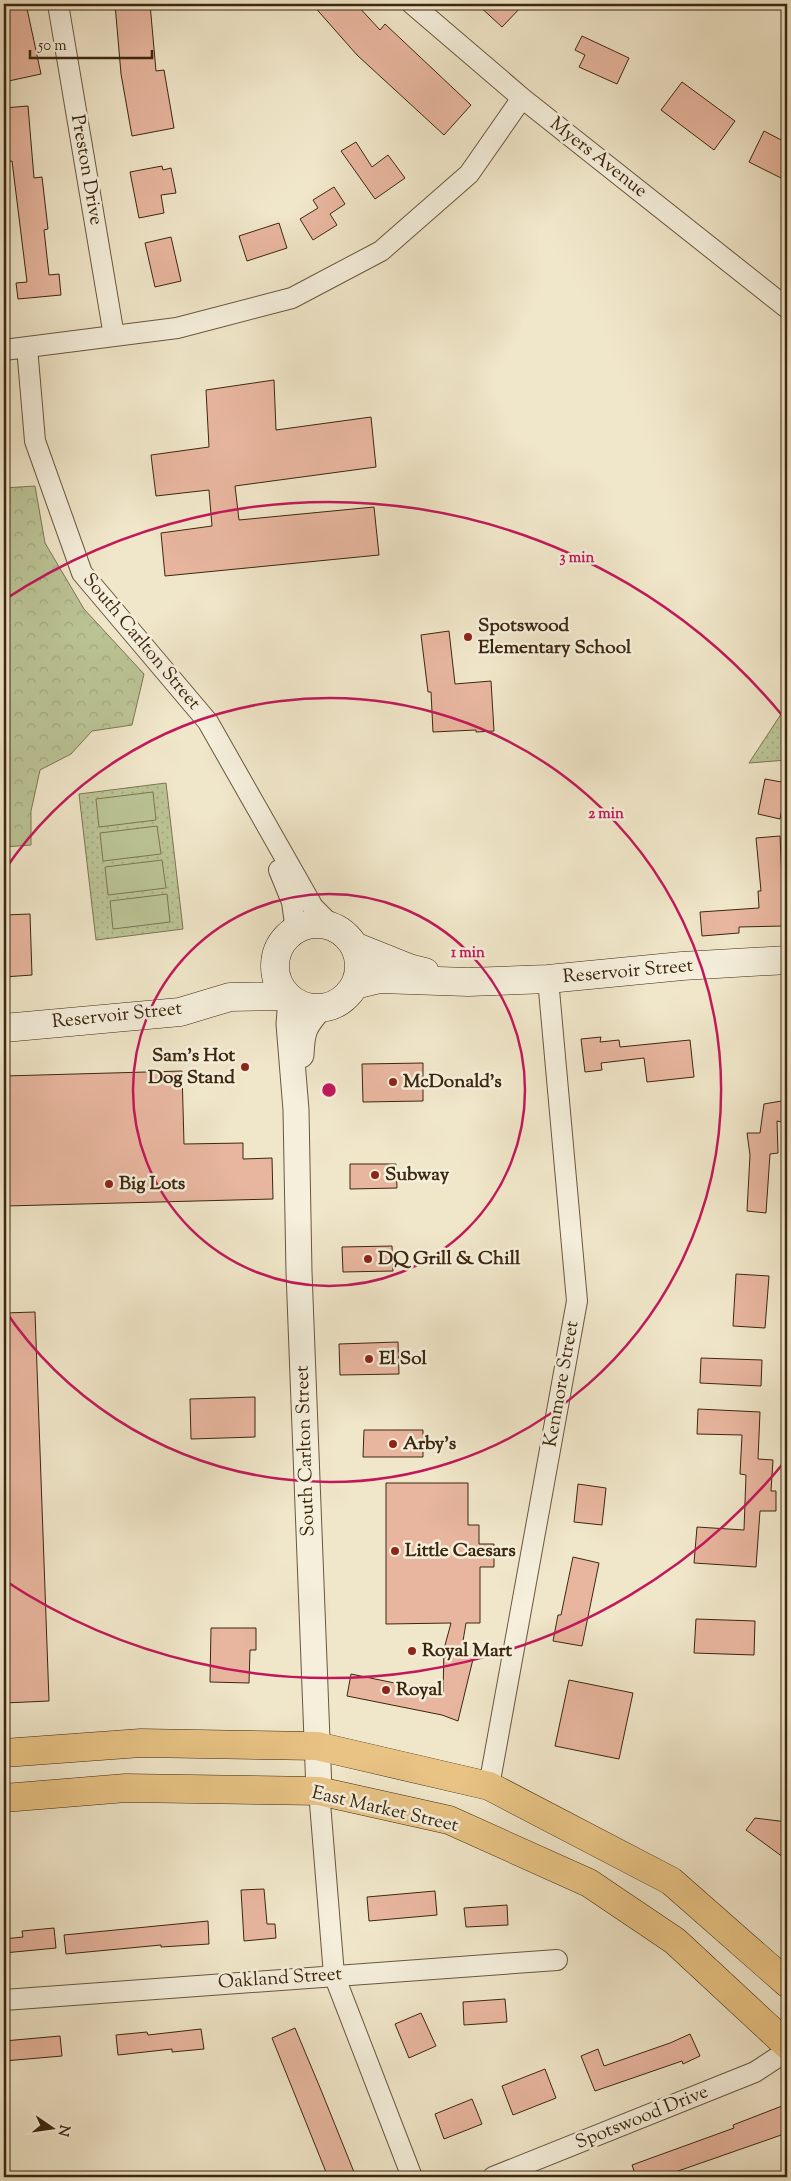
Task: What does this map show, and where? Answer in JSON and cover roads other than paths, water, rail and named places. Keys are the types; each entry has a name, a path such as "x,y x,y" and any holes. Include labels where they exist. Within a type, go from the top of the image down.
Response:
{"main road":[{"path":"321,925 344,937 358,959 359,972 355,986 346,997 334,1005 310,1008 289,997 279,983 276,964 278,951 286,939 296,931 308,926 321,925"},
{"name":"Reservoir Street","path":"344,937 409,968 468,982"},
{"name":"Reservoir Street","path":"355,986 380,979 468,982 548,979 682,966 787,960"},
{"name":"Reservoir Street","path":"230,997 276,964"},
{"name":"Reservoir Street","path":"4,1028 180,1012 230,997 289,997"},
{"path":"4,1752 142,1743 317,1746 488,1786 671,1881 787,1983"},
{"name":"East Market Street","path":"4,1798 126,1788 319,1791 449,1820 589,1883 675,1941 787,2045"}],"street":[{"name":"Preston Drive","path":"58,4 114,336"},
{"name":"Myers Avenue","path":"412,4 522,98 787,308"},
{"path":"4,350 177,328 292,298 382,251 469,174 522,98"},
{"name":"South Carlton Street","path":"27,347 35,441 82,573 208,722 313,907 344,937"},
{"name":"South Carlton Street","path":"258,809 292,902 296,931"},
{"name":"Kenmore Street","path":"488,1786 577,1301 548,979"},
{"name":"South Carlton Street","path":"289,997 289,1024 296,1110 319,1791"},
{"name":"South Carlton Street","path":"296,1110 302,1034 306,1024 320,1008"},
{"path":"319,1791 334,1975 412,2177"},
{"name":"Oakland Street","path":"4,2000 557,1960"},
{"name":"Spotswood Drive","path":"493,2177 755,2072 787,2051"}],"place":[{"name":"Spotswood Elementary School","path":"468,637"},
{"name":"Sam's Hot Dog Stand","path":"245,1067"},
{"name":"McDonald's","path":"393,1082"},
{"name":"Subway","path":"375,1175"},
{"name":"Big Lots","path":"109,1184"},
{"name":"DQ Grill & Chill","path":"368,1259"},
{"name":"El Sol","path":"369,1359"},
{"name":"Arby's","path":"393,1444"},
{"name":"Little Caesars","path":"395,1551"},
{"name":"Royal Mart","path":"412,1651"},
{"name":"Royal","path":"386,1690"}]}
